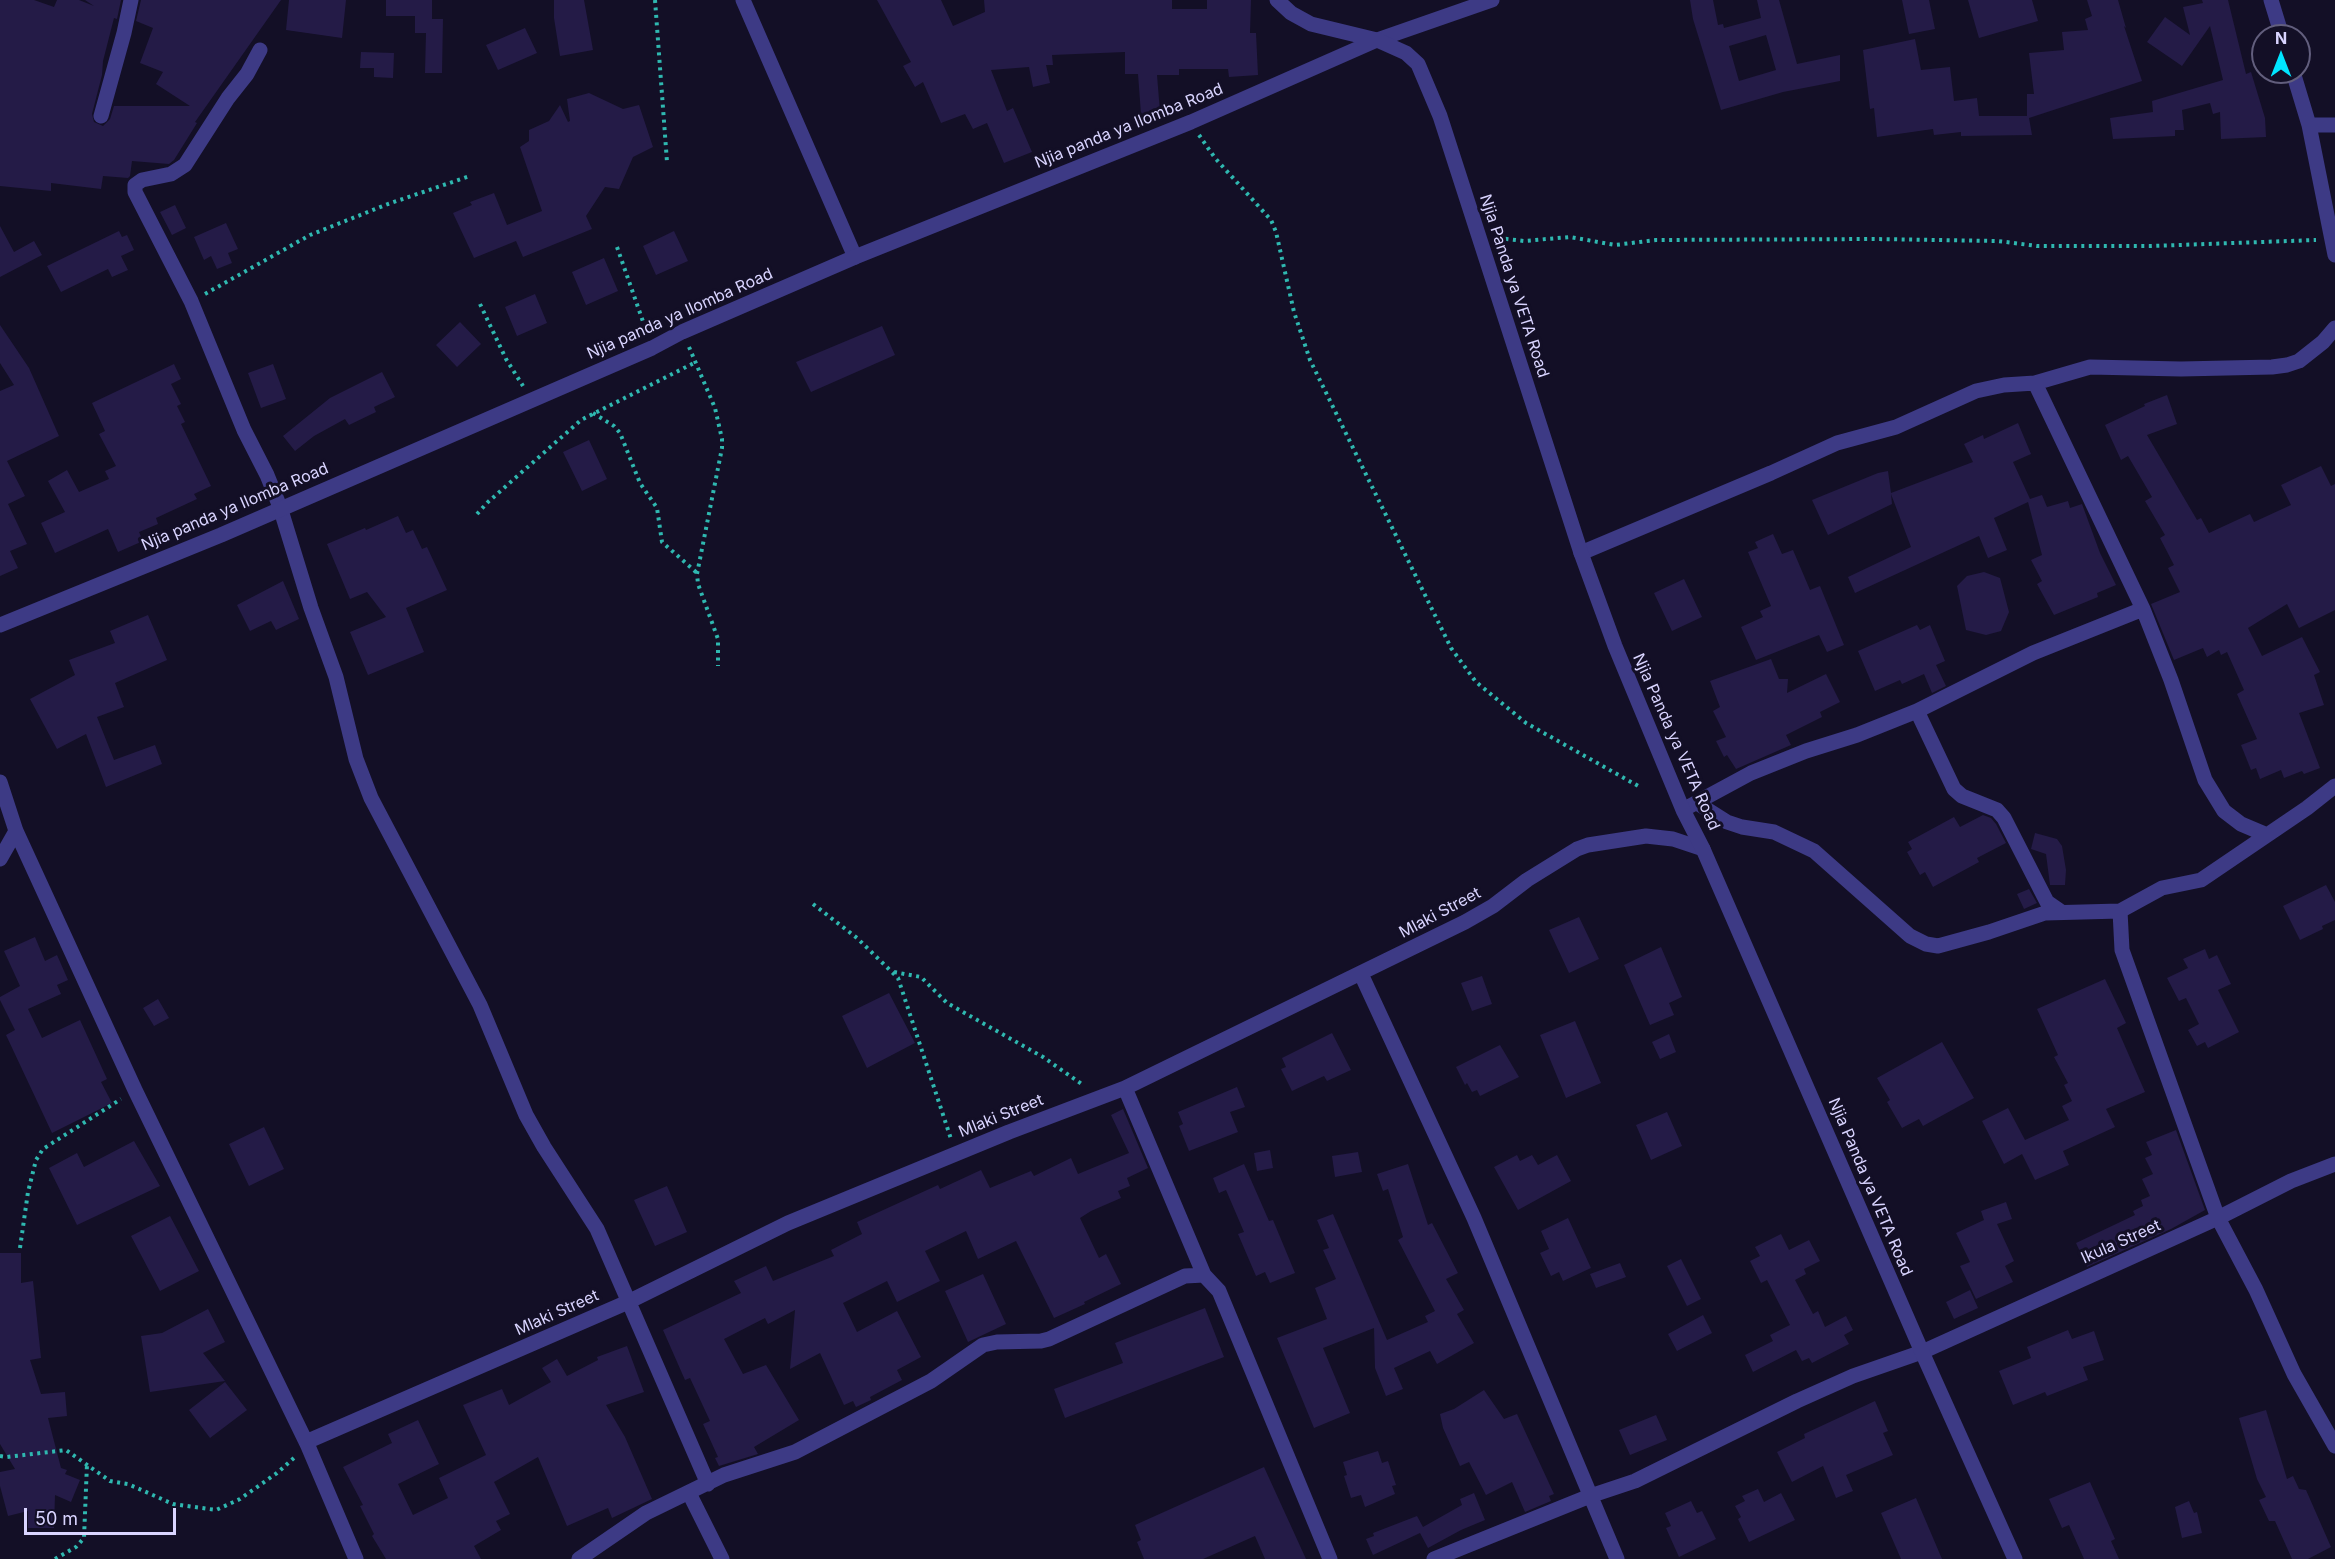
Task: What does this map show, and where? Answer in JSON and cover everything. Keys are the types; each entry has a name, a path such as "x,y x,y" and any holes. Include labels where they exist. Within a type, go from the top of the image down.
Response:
{"street":[{"path":"101,116 131,0"},
{"path":"743,0 855,257"},
{"name":"Njia Panda ya VETA Road","path":"1277,0 1291,13 1311,24 1377,40 1406,53 1418,64 1440,116 1581,553 1615,646 1690,806 1703,849 2014,1559"},
{"name":"Njia panda ya Ilomba Road","path":"0,626 221,535 280,507 652,348 682,332 855,257 1191,122 1377,40 1492,0"},
{"path":"2271,0 2278,24"},
{"path":"260,50 247,74 228,98 185,165 171,174 142,180 135,185 135,192 191,301 244,430 280,507 311,608 336,677 356,759 371,798 480,1005 526,1115 597,1229 708,1484"},
{"path":"2297,84 2309,125 2335,255"},
{"path":"2309,125 2335,124"},
{"path":"1581,553 1772,473 1837,443 1896,428 1976,391 2004,385 2036,383 2090,367 2181,369 2287,365 2298,361 2323,342 2335,328"},
{"path":"2036,383 2143,609 2175,690 2205,780 2224,811 2241,824 2267,835"},
{"path":"1690,806 1751,773 1917,711 2033,653 2143,609"},
{"path":"1917,711 1954,789 1962,796 1997,810 2004,818 2047,902 2060,911"},
{"path":"0,782 16,831 135,1090 307,1444 356,1559"},
{"path":"1690,806 1742,827 1774,832 1814,851 1910,936 1926,944 1938,946 2045,913 2120,911 2162,888 2195,882 2207,877 2335,786"},
{"path":"0,859 16,831"},
{"name":"Mlaki Street","path":"307,1444 628,1302 788,1223 1125,1088 1465,922 1493,906 1527,880 1582,847 1646,836 1660,836 1703,849"},
{"path":"2120,911 2122,950 2218,1218 2256,1290 2294,1374 2335,1446"},
{"path":"1361,974 1474,1218 1617,1559"},
{"path":"1125,1088 1204,1275 1219,1291 1330,1559"},
{"name":"Ikula Street","path":"1434,1559 1590,1496 1635,1481 1797,1401 1854,1376 1922,1352 2218,1218 2291,1181 2335,1164"},
{"path":"579,1559 646,1513 724,1475 795,1452 931,1381 983,1345 1049,1339 1185,1276 1204,1275"},
{"path":"690,1493 722,1559"}],"path":[{"path":"655,0 667,162"},
{"path":"1191,122 1215,158 1271,220 1276,232 1294,312 1310,360 1451,648 1476,682 1526,723 1640,787"},
{"path":"191,301 310,236 388,204 470,176"},
{"path":"1479,237 1524,241 1570,237 1615,245 1656,240 1874,239 1998,242 2037,246 2151,246 2332,239"},
{"path":"617,247 652,348"},
{"path":"480,304 506,359 532,399"},
{"path":"682,332 715,408 722,447 698,574 698,584 718,639 718,666"},
{"path":"477,514 567,430 592,413 696,362"},
{"path":"592,413 614,426 620,433 640,483 657,508 660,539 698,574"},
{"path":"813,904 857,938 894,972 901,986 956,1154"},
{"path":"894,972 921,976 946,1003 1042,1057 1100,1097"},
{"path":"20,1248 28,1192 36,1160 43,1149 135,1090"},
{"path":"0,1456 66,1450 110,1481 128,1484 173,1503 216,1510 240,1499 277,1473 307,1444"},
{"path":"55,1559 76,1547 84,1538 87,1464"}],"building":[{"path":"0,0 34,0 54,7 57,0 79,0 94,6 85,0 121,0 103,61 102,75 92,114 94,122 103,126 110,119 114,106 190,106 156,84 163,72 140,63 153,28 136,21 141,0 281,0 195,122 197,123 174,160 169,164 132,161 128,178 103,176 101,189 51,183 51,191 0,186"},
{"path":"289,0 346,0 342,38 286,30"},
{"path":"386,0 432,0 432,19 443,19 442,73 425,73 426,33 415,33 415,16 386,16"},
{"path":"554,0 584,0 593,50 560,56 554,18"},
{"path":"877,0 941,0 953,26 985,12 984,0 1172,0 1172,9 1207,9 1207,0 1251,0 1250,33 1256,33 1258,75 1229,77 1228,69 1179,69 1179,75 1157,75 1160,112 1141,114 1138,74 1125,74 1125,52 1052,55 1053,65 1046,65 1050,83 1033,87 1029,67 991,70 1007,111 1013,108 1032,152 1004,163 987,123 973,129 965,114 941,123 923,82 915,87 903,66 911,62"},
{"path":"1690,0 1713,0 1718,25 1723,24 1724,28 1761,18 1757,0 1779,0 1797,64 1840,55 1840,81 1783,92 1721,110 1693,19","holes":["1766,35 1776,70 1739,81 1729,46"]},
{"path":"1902,0 1929,0 1935,29 1909,34"},
{"path":"1968,0 2032,0 2038,21 1979,38"},
{"path":"2087,0 2118,0 2142,81 2029,118 2032,135 1961,136 1961,132 1934,135 1933,129 1877,137 1874,108 1870,109 1863,50 1915,39 1921,70 1950,67 1954,101 1977,98 1979,116 2027,116 2027,94 2034,94 2029,53 2064,50 2062,32 2088,30 2085,19 2092,16"},
{"path":"2202,0 2228,0 2246,74 2251,72 2251,84 2255,84 2265,118 2266,137 2221,139 2220,112 2213,114 2210,103 2182,110 2184,130 2175,130 2175,136 2113,139 2110,118 2153,112 2152,101 2223,80 2210,26 2182,66 2147,42 2165,17 2190,35 2183,7 2203,3"},
{"path":"525,28 537,53 498,70 486,45"},
{"path":"361,52 394,53 393,78 374,77 374,68 360,68"},
{"path":"589,93 623,109 639,105 653,147 633,157 619,189 605,187 586,216 592,229 523,257 516,241 474,258 453,213 472,205 470,202 494,193 507,225 542,211 520,147 529,141 529,130 549,121 560,105 568,122 570,121 567,99"},
{"path":"175,205 186,228 172,235 160,212"},
{"path":"226,223 238,249 228,253 232,263 217,269 211,256 204,260 194,237"},
{"path":"0,226 14,252 34,241 42,255 0,277"},
{"path":"119,231 122,237 127,235 134,250 121,256 128,270 112,277 108,269 61,292 47,266"},
{"path":"674,231 688,261 656,275 643,246"},
{"path":"604,258 618,291 586,305 572,272"},
{"path":"535,294 547,323 517,336 505,307"},
{"path":"460,322 481,344 457,367 436,345"},
{"path":"0,325 29,368 59,436 7,461 25,496 8,504 27,544 10,551 18,568 0,576 0,391 14,385 0,363"},
{"path":"882,326 895,355 811,392 796,362"},
{"path":"174,364 181,379 171,384 181,404 177,406 185,422 181,424 211,486 194,494 197,499 156,518 158,524 139,532 143,541 118,552 108,529 55,553 41,523 65,512 48,481 67,470 79,492 109,479 105,471 116,466 99,434 105,431 92,403"},
{"path":"273,364 286,399 261,408 248,373"},
{"path":"382,372 395,397 374,407 376,412 349,425 345,419 314,436 295,451 283,436 330,398"},
{"path":"2167,395 2177,424 2147,435 2197,520 2201,518 2209,533 2250,514 2254,522 2291,505 2281,485 2321,466 2331,486 2335,484 2335,610 2299,628 2287,604 2248,628 2262,656 2302,637 2320,672 2314,675 2324,705 2299,713 2320,768 2304,774 2302,771 2284,778 2281,770 2260,779 2256,768 2251,770 2241,745 2257,739 2237,694 2244,690 2227,652 2221,655 2219,650 2207,657 2203,648 2174,660 2151,604 2180,592 2168,568 2174,565 2160,538 2165,535 2145,501 2152,497 2128,456 2121,460 2105,425 2145,406 2144,404"},
{"path":"2018,423 2031,454 2013,462 2030,499 2042,495 2047,507 2068,501 2070,508 2082,504 2100,553 2116,585 2097,593 2098,597 2054,615 2037,584 2042,581 2031,560 2042,555 2028,502 1994,518 2007,550 1988,558 1979,536 1855,593 1848,577 1911,547 1891,494 1892,504 1828,535 1812,500 1888,471 1891,493 1973,462 1964,444 1983,435 1984,439"},
{"path":"589,440 607,479 582,491 563,452"},
{"path":"398,516 406,533 413,530 422,549 427,547 447,590 406,608 424,652 368,675 350,632 386,617 367,592 350,599 327,544"},
{"path":"1773,534 1782,554 1793,550 1810,590 1820,586 1844,645 1827,652 1819,635 1756,660 1741,627 1763,617 1760,611 1771,606 1748,552 1758,548 1755,542"},
{"path":"1984,572 2000,578 2009,612 2001,631 1986,635 1966,630 1957,586 1967,576"},
{"path":"1684,579 1702,617 1672,631 1654,593"},
{"path":"283,581 299,619 276,630 271,621 250,631 237,605"},
{"path":"148,615 167,660 115,683 124,707 97,717 114,760 155,745 162,764 106,787 86,734 57,749 30,699 75,675 69,660 115,643 110,631"},
{"path":"1917,625 1920,630 1930,625 1945,661 1936,665 1946,686 1932,693 1924,674 1902,684 1900,680 1875,691 1858,651"},
{"path":"1771,659 1779,679 1788,679 1787,693 1826,674 1840,702 1820,712 1822,717 1786,735 1791,745 1736,769 1727,755 1724,757 1716,741 1726,737 1713,711 1720,707 1710,681"},
{"path":"1983,815 1991,818 1996,824 2006,843 1977,858 1979,862 1933,887 1925,872 1920,875 1907,852 1912,849 1908,842 1954,817 1960,827"},
{"path":"2035,833 2057,839 2062,846 2066,870 2065,885 2050,885 2046,854 2031,849"},
{"path":"2326,885 2335,902 2335,920 2322,926 2323,929 2300,940 2283,906"},
{"path":"2029,889 2037,903 2024,909 2017,894"},
{"path":"1579,917 1599,959 1569,973 1549,930"},
{"path":"35,937 45,961 57,955 68,980 57,985 61,994 28,1009 42,1038 80,1020 107,1079 101,1082 112,1103 52,1133 6,1035 15,1030 0,1000 0,997 20,986 4,951"},
{"path":"1661,947 1682,997 1669,1003 1674,1015 1650,1025 1624,965"},
{"path":"2205,949 2209,959 2217,955 2231,984 2218,990 2239,1032 2208,1048 2205,1042 2197,1046 2188,1030 2199,1024 2186,998 2179,1001 2167,978 2188,968 2183,959"},
{"path":"1482,976 1492,1004 1472,1011 1461,983"},
{"path":"2105,979 2126,1023 2117,1028 2145,1092 2106,1109 2115,1127 2063,1151 2069,1165 2035,1180 2022,1154 2004,1164 1982,1121 2008,1108 2025,1140 2069,1120 2062,1106 2072,1101 2064,1085 2068,1083 2054,1057 2058,1055 2037,1009"},
{"path":"889,993 915,1043 867,1068 842,1016"},
{"path":"158,999 169,1018 154,1026 143,1008"},
{"path":"1575,1021 1601,1083 1566,1098 1540,1035"},
{"path":"1332,1033 1351,1070 1327,1081 1324,1076 1292,1091 1281,1069 1286,1067 1282,1058"},
{"path":"1669,1034 1676,1052 1660,1059 1652,1042"},
{"path":"1942,1042 1974,1098 1923,1126 1919,1119 1902,1128 1877,1078"},
{"path":"1500,1045 1519,1077 1480,1096 1477,1090 1472,1092 1467,1083 1465,1085 1456,1067"},
{"path":"1237,1087 1245,1107 1230,1112 1238,1132 1189,1151 1179,1126 1183,1124 1178,1112"},
{"path":"1123,1109 1148,1168 1127,1178 1130,1186 1118,1191 1121,1198 1080,1218 1099,1258 1106,1254 1121,1284 1054,1318 1016,1241 978,1259 966,1231 925,1251 940,1281 897,1302 887,1281 843,1303 857,1332 897,1311 921,1357 897,1370 902,1380 856,1407 853,1401 844,1405 820,1353 790,1369 795,1310 768,1324 765,1318 724,1339 743,1374 766,1365 799,1420 754,1447 758,1454 719,1466 715,1458 718,1457 703,1424 710,1421 690,1378 685,1380 663,1330 741,1293 734,1281 766,1266 773,1281 834,1256 831,1250 862,1234 857,1222 938,1185 940,1189 981,1170 990,1188 1031,1171 1034,1176 1071,1158 1078,1174 1129,1153 1111,1115"},
{"path":"1667,1112 1682,1146 1651,1160 1636,1125"},
{"path":"264,1127 284,1169 249,1186 229,1144"},
{"path":"2176,1130 2205,1210 2171,1229 2087,1267 2076,1243 2135,1215 2133,1211 2143,1206 2141,1200 2150,1196 2142,1179 2153,1174 2145,1158 2152,1155 2146,1142"},
{"path":"134,1141 160,1186 77,1225 49,1168 77,1153 84,1167"},
{"path":"1270,1150 1273,1168 1257,1171 1254,1153"},
{"path":"1358,1152 1362,1172 1335,1177 1332,1156"},
{"path":"1517,1155 1520,1161 1532,1155 1538,1165 1557,1155 1571,1181 1518,1210 1494,1167"},
{"path":"1244,1164 1269,1221 1273,1220 1295,1273 1270,1283 1265,1272 1256,1276 1238,1234 1244,1232 1226,1190 1219,1193 1213,1178"},
{"path":"1408,1164 1428,1225 1432,1223 1458,1273 1446,1279 1464,1310 1457,1314 1474,1343 1437,1364 1430,1351 1394,1368 1403,1389 1386,1396 1375,1368 1374,1328 1323,1348 1350,1413 1314,1428 1277,1338 1327,1319 1315,1288 1336,1279 1323,1250 1329,1248 1317,1220 1333,1214 1387,1340 1428,1322 1425,1316 1435,1311 1398,1240 1403,1237 1388,1189 1383,1191 1377,1174"},
{"path":"667,1186 687,1232 655,1246 634,1200"},
{"path":"2006,1202 2012,1219 1997,1224 2014,1261 2005,1266 2013,1282 1976,1299 1960,1266 1970,1262 1956,1233 1984,1220 1981,1211"},
{"path":"170,1216 199,1271 160,1291 131,1236"},
{"path":"1568,1218 1591,1268 1563,1281 1559,1272 1551,1276 1540,1253 1549,1249 1541,1231"},
{"path":"1781,1234 1789,1250 1809,1240 1820,1261 1804,1269 1806,1274 1795,1280 1813,1314 1818,1311 1825,1327 1846,1316 1853,1330 1844,1335 1849,1344 1812,1363 1809,1358 1802,1361 1796,1350 1753,1372 1745,1355 1773,1341 1770,1335 1790,1325 1767,1280 1761,1283 1750,1261 1760,1256 1755,1247"},
{"path":"0,1253 21,1253 21,1283 33,1281 41,1358 30,1360 41,1394 65,1392 67,1416 48,1418 61,1468 67,1470 65,1474 80,1480 71,1502 55,1495 54,1528 28,1528 28,1511 8,1516 0,1486 0,1472 15,1469 0,1444"},
{"path":"1681,1259 1701,1299 1687,1306 1667,1266"},
{"path":"1620,1263 1626,1277 1596,1288 1590,1274"},
{"path":"983,1274 1006,1324 968,1342 945,1291"},
{"path":"1970,1290 1978,1308 1954,1319 1946,1302"},
{"path":"1205,1308 1224,1357 1065,1418 1054,1389 1123,1363 1115,1343"},
{"path":"208,1309 225,1342 203,1353 225,1381 150,1392 141,1336 162,1333"},
{"path":"1703,1315 1712,1333 1677,1351 1668,1334"},
{"path":"2068,1330 2072,1339 2094,1331 2104,1360 2083,1367 2088,1380 2047,1396 2045,1392 2013,1405 1999,1371 2031,1358 2027,1347"},
{"path":"627,1346 644,1392 606,1405 625,1437 652,1499 612,1518 608,1508 567,1526 538,1457 494,1482 510,1514 496,1521 501,1530 474,1546 481,1559 386,1559 372,1536 374,1534 360,1506 363,1505 343,1467 392,1443 388,1434 418,1420 439,1464 398,1484 413,1515 448,1498 439,1478 486,1455 463,1405 502,1389 509,1405 551,1382 542,1368 557,1359 567,1376 598,1360 597,1357"},
{"path":"225,1382 247,1410 210,1438 189,1410"},
{"path":"1484,1390 1504,1419 1517,1414 1554,1494 1549,1496 1551,1501 1525,1512 1512,1482 1486,1495 1469,1462 1460,1466 1443,1428 1440,1414 1454,1409"},
{"path":"1875,1401 1888,1431 1883,1433 1893,1455 1846,1475 1853,1491 1836,1498 1823,1466 1792,1482 1777,1452 1805,1438 1804,1434"},
{"path":"2266,1410 2287,1479 2293,1476 2299,1489 2306,1490 2331,1547 2308,1559 2292,1559 2275,1521 2269,1521 2259,1500 2266,1497 2257,1479 2239,1418"},
{"path":"1656,1415 1667,1440 1630,1455 1619,1430"},
{"path":"1378,1451 1382,1463 1388,1461 1396,1485 1392,1486 1395,1494 1365,1507 1361,1495 1351,1498 1344,1476 1347,1475 1343,1462"},
{"path":"1264,1467 1306,1559 1265,1559 1255,1536 1203,1559 1144,1559 1137,1542 1141,1540 1135,1525"},
{"path":"2090,1482 2115,1539 2111,1541 2119,1559 2084,1559 2069,1525 2062,1528 2049,1499"},
{"path":"1758,1489 1764,1502 1781,1493 1795,1520 1749,1542 1738,1519 1741,1517 1735,1506 1745,1501 1742,1496"},
{"path":"1474,1493 1485,1520 1428,1548 1420,1533 1373,1555 1366,1539 1374,1536 1373,1533 1417,1516 1423,1527 1462,1505 1460,1499"},
{"path":"1916,1498 1942,1559 1901,1559 1881,1513"},
{"path":"1691,1501 1697,1513 1702,1511 1716,1539 1679,1557 1666,1528 1671,1526 1665,1513"},
{"path":"2189,1501 2194,1513 2197,1512 2202,1533 2182,1538 2175,1507"}]}
